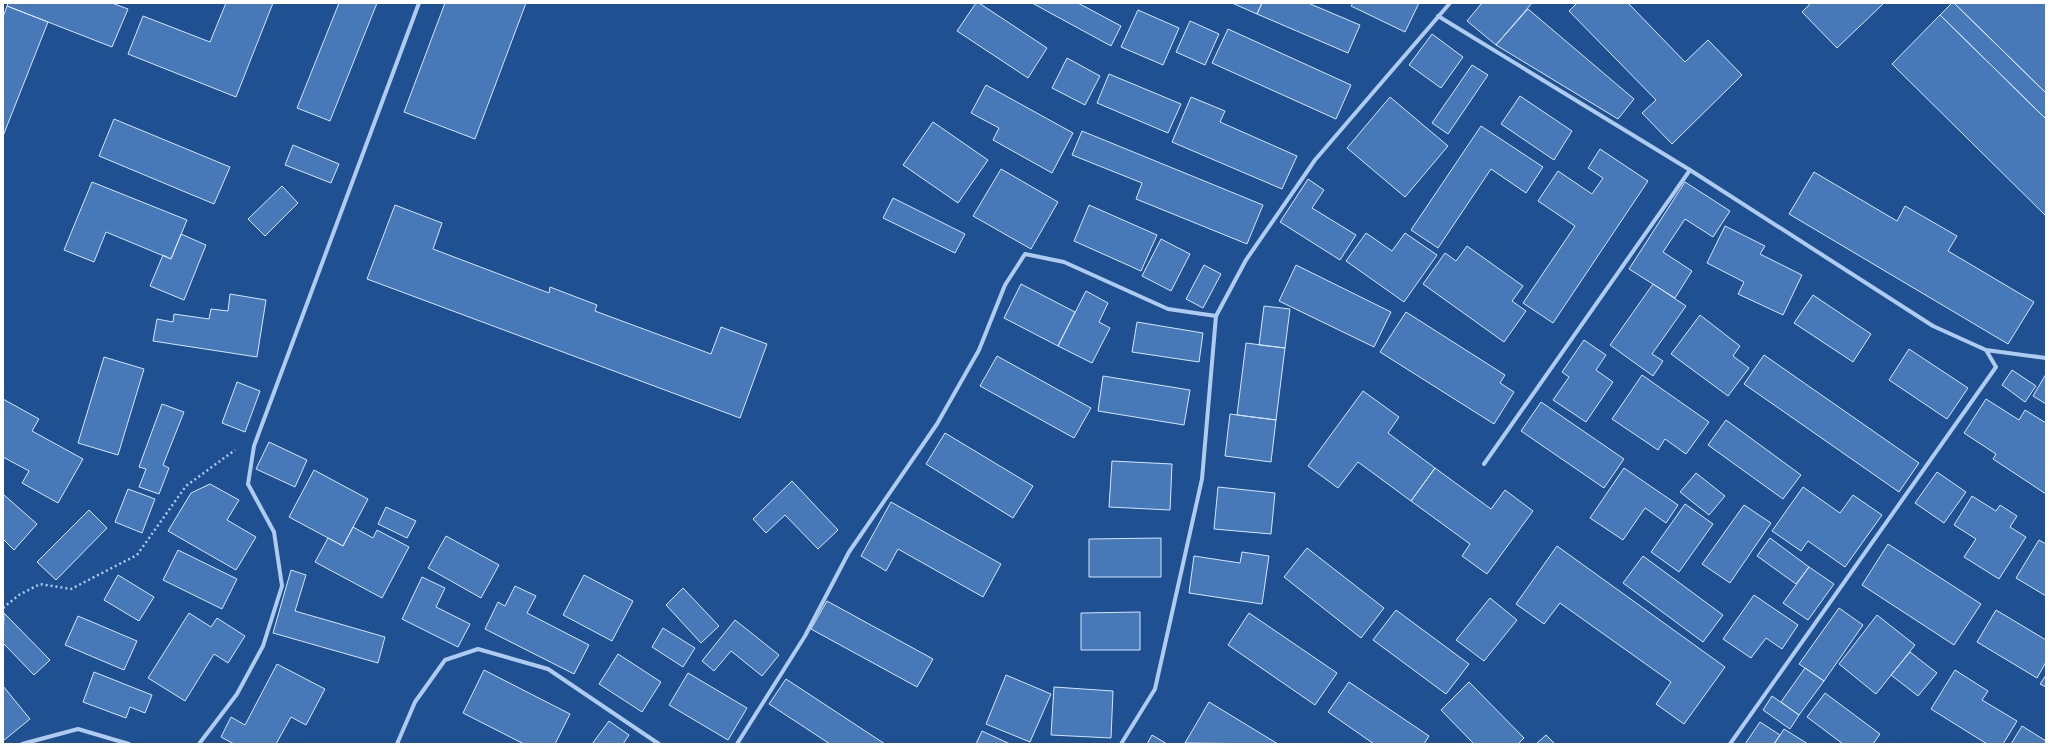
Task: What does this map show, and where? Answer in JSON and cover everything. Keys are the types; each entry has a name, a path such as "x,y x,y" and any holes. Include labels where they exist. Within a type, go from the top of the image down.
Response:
{"street":[{"path":"200,744 237,694 263,646 282,586 274,532 248,484 254,446 418,3"},
{"path":"1121,744 1155,689 1201,487 1216,316 1246,260 1315,160 1450,3"},
{"path":"1438,16 1690,170 1933,326 1986,350 2046,358"},
{"path":"1484,464 1690,170"},
{"path":"737,744 805,636 849,552 937,424 979,350 1005,285 1025,254 1064,262 1168,309 1216,316"},
{"path":"1730,744 1996,367 1986,350"},
{"path":"397,744 415,702 446,660 478,649 548,669 659,744"},
{"path":"22,744 78,728 129,744"}],"path":[{"path":"3,608 19,595 40,584 70,590 137,555 186,486 235,450 254,446"}],"building":[{"path":"8,3 112,3 128,9 112,47 7,6"},
{"path":"226,3 273,3 236,97 128,54 143,16 210,42"},
{"path":"339,3 377,3 330,121 297,108"},
{"path":"445,3 526,3 475,139 404,112"},
{"path":"976,3 979,3 1047,48 1028,78 957,31"},
{"path":"1032,3 1078,3 1121,26 1111,46"},
{"path":"1232,3 1262,3 1257,14"},
{"path":"1262,3 1308,3 1360,25 1348,53 1257,14"},
{"path":"1353,3 1419,3 1405,32 1351,6"},
{"path":"1482,3 1532,3 1496,45 1467,21"},
{"path":"1577,3 1628,3 1685,62 1708,40 1742,75 1672,144 1642,113 1656,100 1569,11"},
{"path":"1811,3 1884,3 1837,48 1802,12"},
{"path":"1952,3 1954,3 2046,93 2046,119 1940,15"},
{"path":"1954,3 2046,3 2046,93"},
{"path":"7,6 48,22 3,136 3,17"},
{"path":"1528,9 1634,99 1618,119 1496,45"},
{"path":"1138,10 1179,28 1163,65 1121,47"},
{"path":"1940,15 2046,119 2046,216 1892,64"},
{"path":"1190,21 1219,34 1205,65 1176,52"},
{"path":"1228,29 1351,85 1336,119 1212,63"},
{"path":"1432,34 1463,57 1441,88 1409,65"},
{"path":"1067,58 1100,76 1085,105 1052,88"},
{"path":"1472,65 1488,75 1448,134 1432,123"},
{"path":"1109,74 1181,104 1168,133 1097,103"},
{"path":"986,85 1073,133 1052,173 993,140 999,128 971,113"},
{"path":"1520,96 1572,131 1554,160 1501,124"},
{"path":"1191,97 1225,111 1220,122 1297,156 1282,189 1172,142"},
{"path":"1390,97 1448,146 1405,197 1347,148"},
{"path":"114,119 230,167 214,204 99,156"},
{"path":"933,122 988,160 958,203 903,165"},
{"path":"1481,126 1543,167 1526,193 1491,169 1438,248 1411,230"},
{"path":"1082,131 1263,205 1247,244 1136,199 1142,183 1072,155"},
{"path":"293,145 339,164 331,183 285,165"},
{"path":"1600,149 1648,181 1553,323 1523,303 1575,226 1538,201 1558,171 1592,194 1603,178 1588,168"},
{"path":"1001,169 1058,202 1031,249 973,216"},
{"path":"1814,172 1897,221 1905,206 1957,236 1948,251 2034,302 2008,344 1789,214"},
{"path":"1308,179 1324,190 1312,208 1356,235 1340,260 1280,222"},
{"path":"92,182 187,220 171,259 106,232 94,262 64,250"},
{"path":"1685,182 1730,211 1713,237 1685,219 1663,252 1692,271 1675,298 1629,269"},
{"path":"282,186 298,203 265,236 248,219"},
{"path":"893,198 965,234 955,253 883,218"},
{"path":"395,205 442,223 433,249 549,293 550,287 597,305 595,311 711,354 721,327 767,344 740,418 367,279"},
{"path":"1089,205 1157,235 1141,271 1074,241"},
{"path":"1725,226 1765,246 1760,254 1802,275 1783,315 1738,294 1744,282 1707,263"},
{"path":"1366,233 1392,251 1405,233 1437,255 1404,302 1346,261"},
{"path":"181,234 206,245 184,300 150,286 163,255 171,259"},
{"path":"1161,239 1190,254 1171,291 1142,276"},
{"path":"1467,246 1523,286 1512,301 1526,311 1504,342 1423,284 1445,253 1456,261"},
{"path":"1204,265 1221,274 1203,308 1186,299"},
{"path":"1296,265 1391,312 1374,347 1279,301"},
{"path":"1021,284 1075,312 1058,346 1004,318"},
{"path":"1653,284 1686,306 1652,354 1663,361 1653,376 1610,345"},
{"path":"1086,291 1108,303 1099,322 1110,328 1092,363 1058,346"},
{"path":"230,294 266,300 257,357 153,341 157,319 173,322 174,314 209,319 211,309 228,311"},
{"path":"1813,295 1871,334 1853,362 1794,323"},
{"path":"1264,306 1290,309 1285,348 1259,345"},
{"path":"1406,312 1505,375 1500,383 1514,392 1494,424 1380,352"},
{"path":"1700,315 1740,346 1733,356 1749,368 1728,396 1671,354"},
{"path":"1137,322 1203,333 1199,362 1132,352"},
{"path":"1584,340 1606,355 1596,370 1613,382 1586,422 1553,400 1569,377 1562,372"},
{"path":"1246,343 1285,348 1276,420 1237,415"},
{"path":"1909,349 1968,388 1947,419 1889,380"},
{"path":"1764,355 1919,463 1899,492 1744,384"},
{"path":"997,356 1091,408 1074,438 980,386"},
{"path":"104,357 144,369 118,455 78,443"},
{"path":"2012,370 2036,386 2025,402 2002,385"},
{"path":"2046,374 2046,404 2033,396"},
{"path":"1642,375 1709,422 1686,454 1665,439 1658,450 1612,419"},
{"path":"1103,376 1190,390 1184,425 1098,411"},
{"path":"237,382 260,391 245,432 222,423"},
{"path":"1363,391 1399,417 1388,433 1435,468 1411,501 1358,462 1338,488 1308,466"},
{"path":"3,399 39,419 32,431 83,459 58,503 22,483 29,471 3,457"},
{"path":"1986,399 2019,420 2025,410 2046,423 2046,494 1993,459 1996,454 1964,433"},
{"path":"1541,402 1624,459 1604,488 1521,431"},
{"path":"162,404 184,412 163,465 169,468 159,494 139,487 146,469 139,467"},
{"path":"1230,414 1276,420 1271,462 1225,456"},
{"path":"1726,420 1801,475 1783,499 1708,445"},
{"path":"945,433 1033,486 1013,518 926,464"},
{"path":"269,442 307,460 295,487 256,469"},
{"path":"1112,461 1172,464 1170,510 1109,507"},
{"path":"1435,468 1491,509 1505,490 1533,511 1487,574 1462,556 1470,544 1411,501"},
{"path":"1624,468 1678,505 1666,523 1645,508 1623,540 1590,518"},
{"path":"314,470 368,499 343,546 289,517"},
{"path":"1937,472 1966,492 1944,523 1915,503"},
{"path":"1696,473 1725,496 1709,515 1680,492"},
{"path":"792,481 838,530 818,549 785,515 766,533 753,519"},
{"path":"210,484 239,500 227,520 256,537 236,570 168,531 191,493"},
{"path":"1218,487 1275,493 1271,534 1214,529"},
{"path":"1803,487 1840,513 1853,495 1882,515 1845,567 1808,541 1801,551 1772,531"},
{"path":"128,489 155,499 142,533 115,522"},
{"path":"3,494 37,524 14,550 3,539"},
{"path":"1972,496 1996,511 2000,505 2017,516 2010,527 2026,537 1999,579 1964,557 1976,539 1954,525"},
{"path":"891,502 1001,564 983,597 898,549 886,571 861,556"},
{"path":"1685,504 1713,524 1679,572 1651,552"},
{"path":"1744,505 1771,523 1730,583 1702,564"},
{"path":"386,507 416,521 407,538 378,524"},
{"path":"89,510 107,528 56,580 37,562"},
{"path":"353,527 373,538 377,530 409,547 382,598 315,562 328,538 343,546"},
{"path":"446,536 499,565 481,598 428,568"},
{"path":"1161,538 1161,577 1089,577 1089,539"},
{"path":"1770,538 1809,567 1796,584 1757,556"},
{"path":"2039,540 2046,544 2046,596 2016,578"},
{"path":"1888,544 1981,604 1954,645 1862,585"},
{"path":"1557,546 1725,667 1684,724 1656,704 1671,682 1560,603 1544,624 1516,604"},
{"path":"1307,548 1384,608 1361,638 1284,577"},
{"path":"178,550 237,579 222,609 163,580"},
{"path":"1242,552 1269,556 1262,604 1189,593 1194,556 1240,563"},
{"path":"1643,556 1723,615 1703,642 1623,583"},
{"path":"1809,567 1834,584 1808,620 1783,603"},
{"path":"291,570 306,575 295,611 385,637 378,663 273,633"},
{"path":"118,575 154,597 139,621 104,600"},
{"path":"584,575 633,601 612,641 563,615"},
{"path":"422,577 445,588 436,607 470,624 458,647 402,619"},
{"path":"515,586 536,596 527,613 589,645 574,674 485,629 498,602 505,606"},
{"path":"683,588 719,626 701,643 666,605"},
{"path":"1754,595 1798,625 1782,649 1766,638 1751,658 1723,639"},
{"path":"1490,598 1517,620 1484,661 1456,640"},
{"path":"827,601 933,659 917,687 811,629"},
{"path":"1839,608 1863,625 1824,681 1799,664"},
{"path":"1396,610 1469,664 1446,694 1373,640"},
{"path":"1996,610 2046,640 2046,662 2037,678 1977,642"},
{"path":"1140,612 1140,650 1081,650 1081,613"},
{"path":"4,613 50,660 34,675 3,643"},
{"path":"189,613 211,627 217,618 245,636 228,663 214,654 185,701 148,678"},
{"path":"1249,613 1337,673 1315,705 1228,645"},
{"path":"1877,615 1915,645 1876,694 1839,664"},
{"path":"78,616 137,641 124,670 65,645"},
{"path":"735,620 779,655 762,676 731,651 714,671 702,661"},
{"path":"663,628 695,648 683,667 652,647"},
{"path":"1910,652 1937,673 1918,696 1891,675"},
{"path":"618,654 661,682 642,712 599,684"},
{"path":"277,664 325,689 306,725 291,717 276,744 234,744 221,737 231,717 245,725"},
{"path":"1805,668 1824,681 1799,715 1781,702"},
{"path":"484,670 570,714 555,744 524,744 463,713"},
{"path":"1955,670 1988,691 1982,700 2017,721 2003,744 1987,744 1931,709"},
{"path":"94,672 152,695 145,713 130,707 126,718 83,702"},
{"path":"688,673 747,708 728,740 669,705"},
{"path":"1006,675 1051,694 1030,742 986,724"},
{"path":"2046,675 2046,687 2040,684"},
{"path":"786,679 885,744 830,744 769,704"},
{"path":"1349,682 1429,736 1424,744 1374,744 1328,712"},
{"path":"1469,682 1524,738 1518,744 1474,744 1441,710"},
{"path":"3,686 30,719 3,741"},
{"path":"1054,687 1113,691 1111,738 1051,735"},
{"path":"1825,693 1880,734 1873,744 1843,744 1807,717"},
{"path":"1772,696 1799,715 1790,729 1763,710"},
{"path":"1209,702 1278,744 1185,743"},
{"path":"609,721 629,735 623,744 592,744"},
{"path":"1760,722 1780,735 1774,744 1745,744"},
{"path":"2022,726 2046,741 2046,744 2011,744"},
{"path":"1784,729 1808,744 1774,744"},
{"path":"982,731 1010,744 976,744"},
{"path":"1152,735 1167,744 1147,744"},
{"path":"1546,735 1555,744 1536,744"}]}
